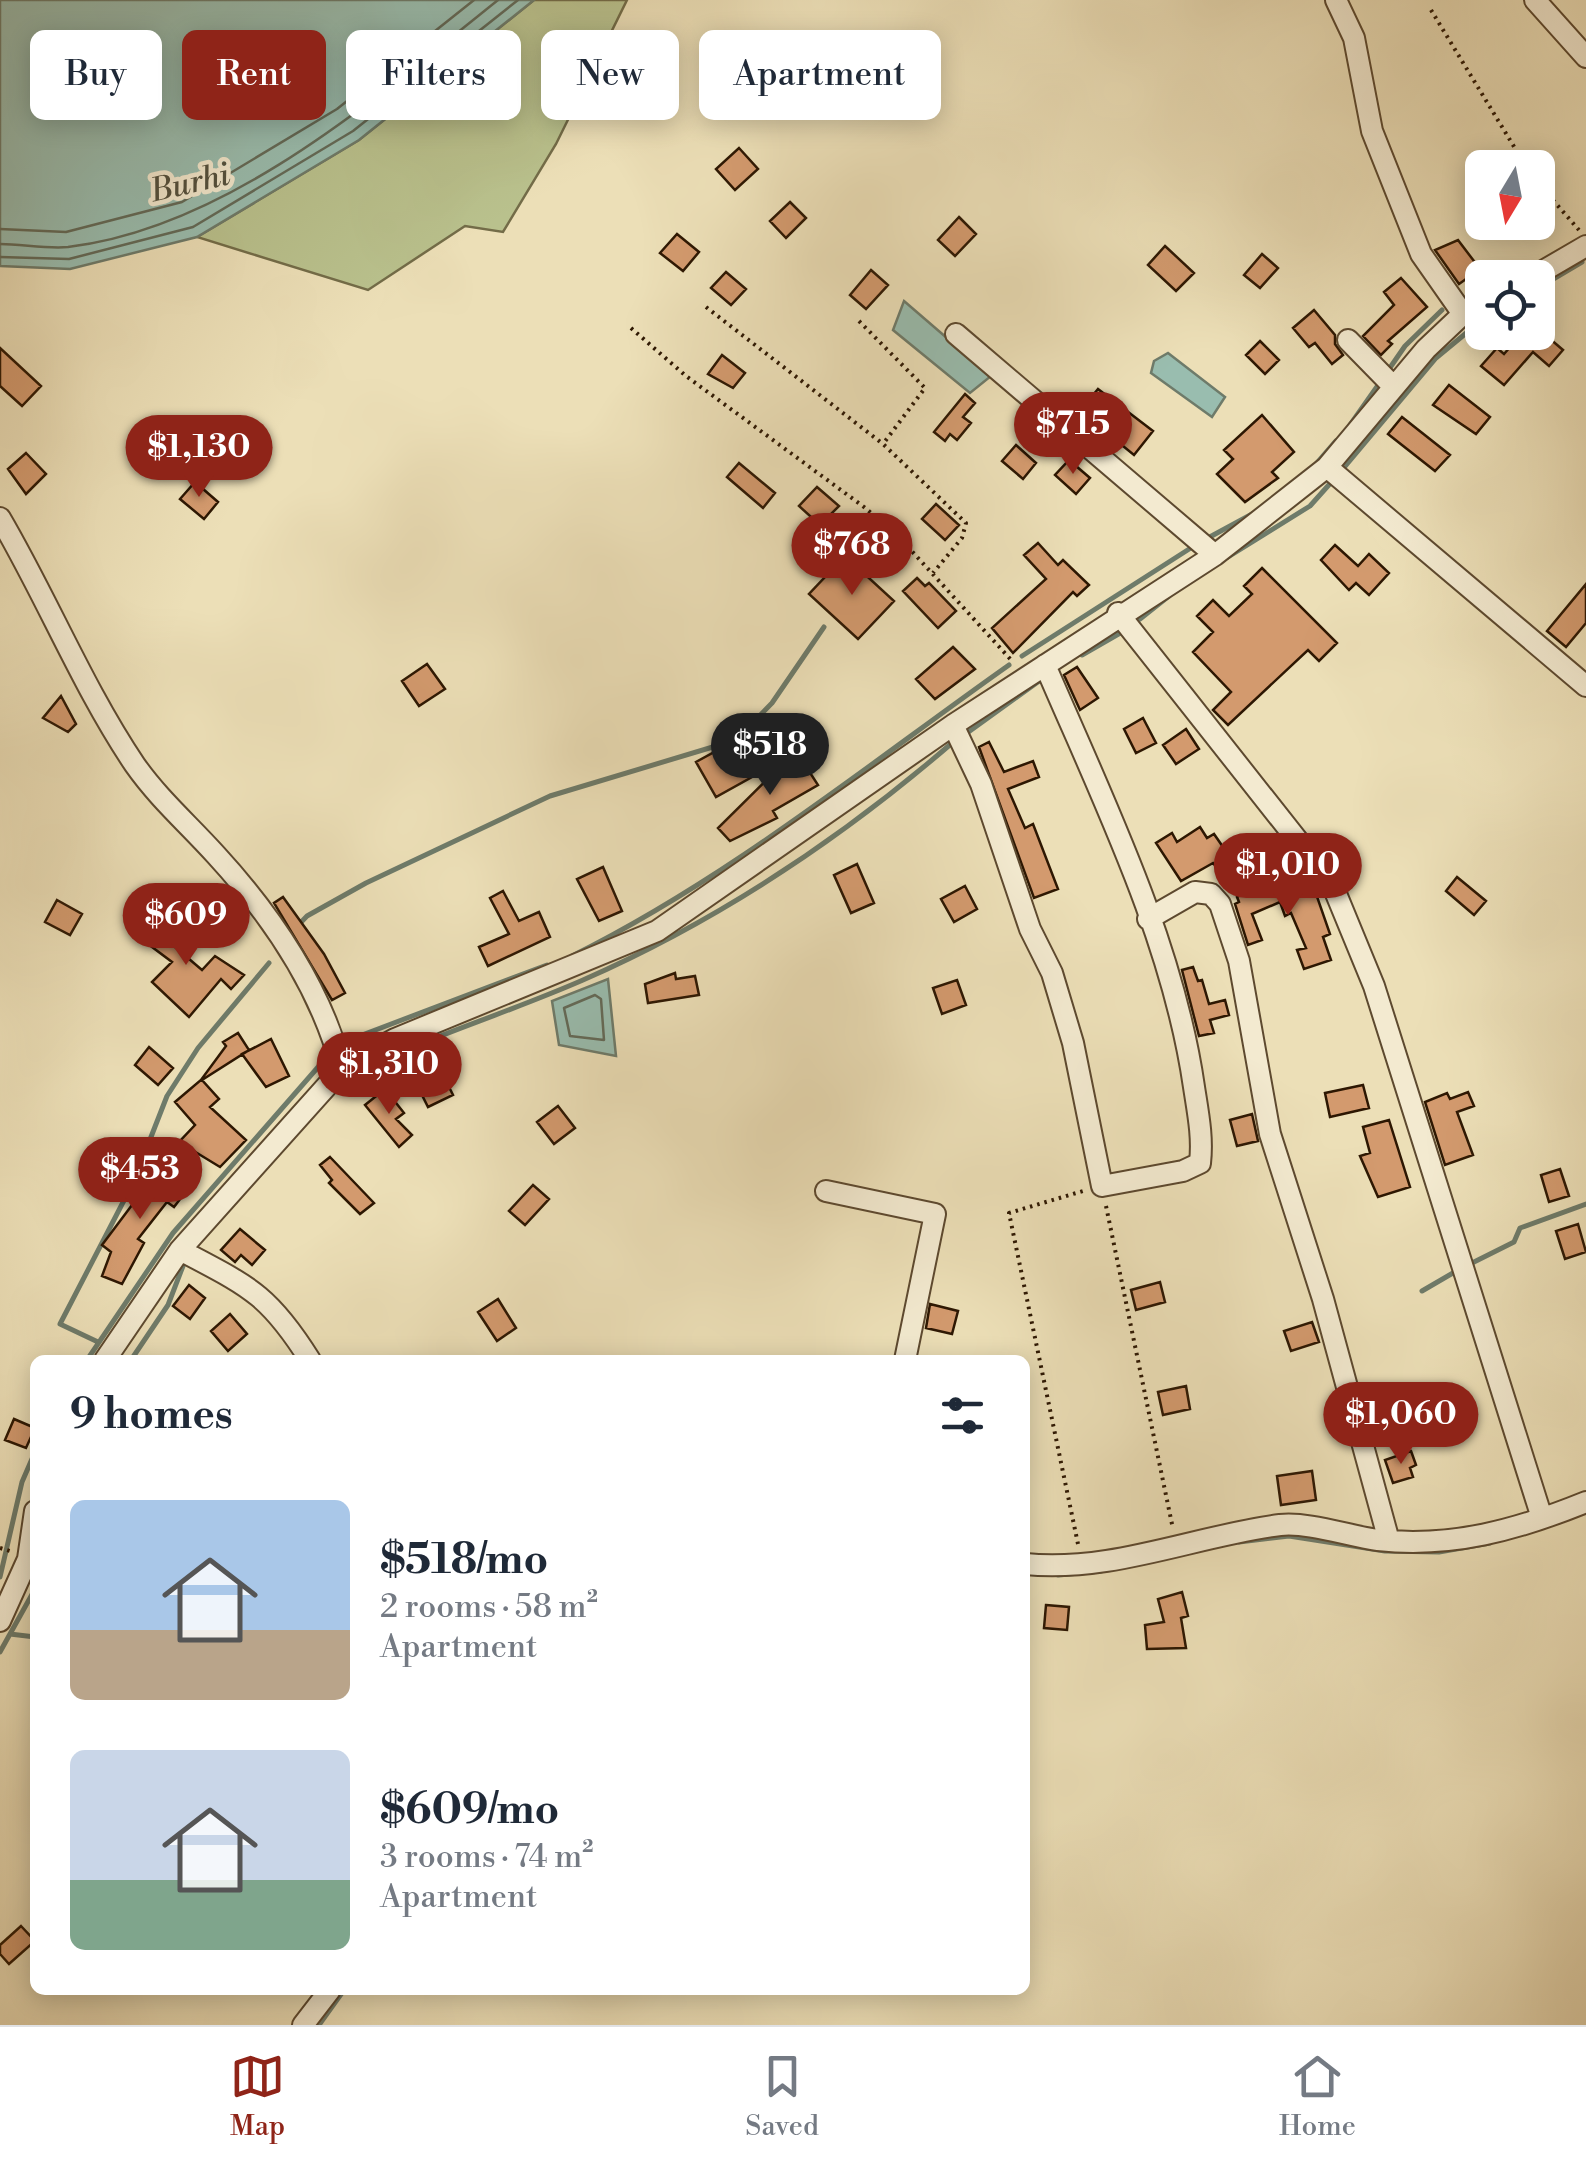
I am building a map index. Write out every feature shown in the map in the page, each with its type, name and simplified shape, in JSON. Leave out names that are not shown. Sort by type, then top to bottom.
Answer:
[{"type":"street","points":[[109,1355],[180,1250],[342,1069],[395,1038],[657,931],[1045,665],[1203,545],[1334,473],[1386,378],[1463,314],[1421,254],[1372,131],[1368,93],[1354,38],[1336,0]]},
{"type":"street","points":[[1535,0],[1550,9],[1586,57]]},
{"type":"street","points":[[1555,264],[1586,246]]},
{"type":"street","points":[[956,334],[1203,545]]},
{"type":"street","points":[[1348,340],[1386,378]]},
{"type":"street","points":[[1334,473],[1586,686]]},
{"type":"street","points":[[0,518],[118,740],[160,801],[217,856],[290,950],[329,1020],[342,1069]]},
{"type":"street","points":[[1118,613],[1240,772],[1294,831],[1347,913],[1374,986],[1542,1518]]},
{"type":"street","points":[[953,725],[981,784],[1030,929],[1052,973],[1073,1043],[1102,1186],[1182,1171],[1200,1163],[1202,1144],[1191,1066],[1171,978],[1045,665]]},
{"type":"street","points":[[1148,919],[1195,892],[1211,894],[1220,904],[1240,961],[1270,1134],[1322,1299],[1389,1541]]},
{"type":"street","points":[[826,1191],[936,1214],[905,1355]]},
{"type":"street","points":[[180,1250],[255,1289],[286,1322],[307,1355]]},
{"type":"street","points":[[1030,1564],[1085,1567],[1175,1544],[1287,1524],[1389,1541],[1468,1541],[1586,1502]]},
{"type":"street","points":[[0,1621],[30,1565]]},
{"type":"street","points":[[303,2025],[326,1995]]},
{"type":"path","points":[[1432,10],[1516,150]]},
{"type":"path","points":[[1555,202],[1586,237]]},
{"type":"path","points":[[706,307],[883,444],[966,523],[962,538],[932,573]]},
{"type":"path","points":[[859,321],[925,388],[883,444]]},
{"type":"path","points":[[630,328],[686,376],[864,506],[932,573],[1026,677]]},
{"type":"path","points":[[1085,1567],[1009,1213],[1102,1186],[1152,1414],[1175,1544]]},
{"type":"green space","points":[[534,0],[627,0],[612,30],[541,30],[541,120],[568,120],[503,232],[465,226],[368,290],[197,237],[359,140],[384,120],[521,120],[521,30],[496,30]]},
{"type":"water","name":"Burhi","points":[[0,0],[534,0],[496,30],[346,30],[346,120],[384,120],[359,140],[197,237],[70,269],[0,266]]},
{"type":"water","points":[[904,301],[991,376],[970,393],[893,330]]},
{"type":"water","points":[[1168,353],[1225,397],[1212,417],[1151,373],[1154,361]]},
{"type":"water","points":[[608,979],[616,1056],[559,1045],[552,1001]]},
{"type":"building","points":[[739,148],[758,169],[735,190],[716,169]]},
{"type":"building","points":[[790,202],[806,218],[786,238],[770,221]]},
{"type":"building","points":[[959,217],[976,234],[955,256],[938,240]]},
{"type":"building","points":[[677,234],[699,252],[683,271],[660,253]]},
{"type":"building","points":[[1458,240],[1473,260],[1465,260],[1465,280],[1459,284],[1435,250]]},
{"type":"building","points":[[1165,246],[1194,273],[1176,291],[1148,265]]},
{"type":"building","points":[[1262,254],[1278,268],[1260,288],[1244,275]]},
{"type":"building","points":[[871,270],[888,285],[866,309],[850,295]]},
{"type":"building","points":[[726,272],[746,289],[731,305],[711,288]]},
{"type":"building","points":[[1401,278],[1427,307],[1388,341],[1392,344],[1381,355],[1363,336],[1394,305],[1384,292]]},
{"type":"building","points":[[1314,310],[1335,335],[1335,344],[1343,355],[1332,364],[1315,343],[1309,347],[1293,328]]},
{"type":"building","points":[[1260,341],[1279,360],[1265,374],[1246,355]]},
{"type":"building","points":[[1555,343],[1563,350],[1549,366],[1533,352],[1504,385],[1481,366],[1495,350],[1504,354],[1507,350],[1555,350]]},
{"type":"building","points":[[0,348],[41,386],[22,406],[0,386]]},
{"type":"building","points":[[722,355],[745,373],[733,388],[708,374]]},
{"type":"building","points":[[1449,385],[1490,417],[1476,434],[1433,405]]},
{"type":"building","points":[[1098,389],[1153,431],[1134,455],[1080,411]]},
{"type":"building","points":[[965,394],[975,403],[963,417],[971,423],[957,440],[950,434],[945,441],[934,432]]},
{"type":"building","points":[[1262,415],[1294,452],[1272,472],[1278,478],[1245,502],[1217,474],[1233,459],[1224,450]]},
{"type":"building","points":[[1402,417],[1450,455],[1435,471],[1388,434]]},
{"type":"building","points":[[1016,445],[1036,463],[1023,479],[1002,461]]},
{"type":"building","points":[[26,453],[46,474],[26,494],[8,469]]},
{"type":"building","points":[[1069,460],[1090,478],[1076,494],[1055,475]]},
{"type":"building","points":[[739,463],[775,493],[763,508],[727,477]]},
{"type":"building","points":[[195,482],[218,502],[204,519],[180,499]]},
{"type":"building","points":[[817,487],[839,506],[820,525],[799,506]]},
{"type":"building","points":[[936,504],[959,525],[945,540],[922,519]]},
{"type":"building","points":[[1038,543],[1058,565],[1063,560],[1089,585],[1077,596],[1073,592],[1013,653],[992,628],[1046,579],[1024,555]]},
{"type":"building","points":[[1335,545],[1358,566],[1369,554],[1389,573],[1369,595],[1356,583],[1349,590],[1321,560]]},
{"type":"building","points":[[845,556],[894,601],[858,639],[809,594]]},
{"type":"building","points":[[1262,568],[1337,643],[1319,661],[1308,650],[1228,725],[1213,710],[1231,692],[1193,652],[1213,632],[1197,616],[1213,600],[1229,616],[1252,594],[1244,586]]},
{"type":"building","points":[[917,578],[925,586],[929,583],[956,611],[938,628],[903,591]]},
{"type":"building","points":[[1586,584],[1586,623],[1566,647],[1547,631]]},
{"type":"building","points":[[953,647],[975,669],[935,699],[916,679]]},
{"type":"building","points":[[427,664],[445,689],[419,706],[402,681]]},
{"type":"building","points":[[1077,667],[1098,698],[1080,710],[1064,675]]},
{"type":"building","points":[[61,696],[76,724],[68,732],[43,718]]},
{"type":"building","points":[[1143,718],[1156,743],[1136,753],[1124,729]]},
{"type":"building","points":[[1186,729],[1199,749],[1176,764],[1163,745]]},
{"type":"building","points":[[989,742],[1004,772],[1033,761],[1039,777],[1008,789],[1025,828],[1033,824],[1058,889],[1034,898],[979,747]]},
{"type":"building","points":[[766,744],[779,762],[716,797],[696,762],[718,750],[729,770]]},
{"type":"building","points":[[796,751],[818,785],[773,811],[777,818],[730,841],[718,828]]},
{"type":"building","points":[[1200,827],[1207,838],[1214,834],[1232,860],[1218,869],[1213,863],[1181,881],[1156,843],[1172,833],[1177,842]]},
{"type":"building","points":[[857,864],[874,903],[851,913],[834,875]]},
{"type":"building","points":[[603,867],[622,911],[599,921],[577,879]]},
{"type":"building","points":[[1266,873],[1279,897],[1313,885],[1330,934],[1323,937],[1331,960],[1304,969],[1297,950],[1306,948],[1291,913],[1285,916],[1280,902],[1252,914],[1262,940],[1248,945],[1235,904],[1239,902],[1237,897],[1257,887],[1253,879]]},
{"type":"building","points":[[1457,877],[1486,901],[1474,915],[1446,891]]},
{"type":"building","points":[[965,886],[977,909],[954,922],[941,899]]},
{"type":"building","points":[[503,891],[519,921],[539,912],[550,937],[488,966],[479,947],[509,934],[490,898]]},
{"type":"building","points":[[283,897],[324,954],[345,993],[332,1000],[274,903]]},
{"type":"building","points":[[57,900],[82,914],[70,935],[45,922]]},
{"type":"building","points":[[160,907],[182,923],[168,941],[202,970],[215,956],[244,975],[231,989],[221,979],[189,1017],[152,982],[172,962],[148,944],[156,934],[145,926]]},
{"type":"building","points":[[1193,967],[1198,981],[1202,980],[1209,1004],[1225,1000],[1229,1015],[1210,1020],[1214,1033],[1199,1036],[1182,970]]},
{"type":"building","points":[[675,973],[676,979],[695,976],[699,995],[648,1003],[645,984]]},
{"type":"building","points":[[957,980],[966,1005],[942,1014],[933,988]]},
{"type":"building","points":[[238,1033],[249,1050],[202,1080],[219,1099],[210,1107],[246,1140],[220,1167],[179,1142],[195,1125],[175,1102],[201,1080],[226,1046],[223,1042]]},
{"type":"building","points":[[271,1039],[289,1076],[266,1087],[242,1054]]},
{"type":"building","points":[[149,1047],[173,1068],[158,1085],[135,1065]]},
{"type":"building","points":[[439,1067],[453,1095],[428,1107],[414,1079]]},
{"type":"building","points":[[1363,1085],[1369,1108],[1330,1117],[1325,1093]]},
{"type":"building","points":[[385,1089],[404,1113],[396,1119],[412,1135],[399,1147],[365,1105]]},
{"type":"building","points":[[1468,1092],[1474,1106],[1457,1112],[1473,1155],[1445,1165],[1425,1102],[1447,1093],[1450,1099]]},
{"type":"building","points":[[558,1106],[575,1128],[554,1144],[537,1122]]},
{"type":"building","points":[[1252,1114],[1258,1141],[1237,1146],[1230,1120]]},
{"type":"building","points":[[1389,1120],[1410,1187],[1378,1197],[1360,1156],[1370,1153],[1363,1127]]},
{"type":"building","points":[[330,1157],[374,1203],[360,1214],[329,1183],[332,1180],[320,1165]]},
{"type":"building","points":[[162,1165],[190,1186],[174,1207],[167,1202],[138,1239],[144,1243],[122,1284],[102,1276],[111,1252],[102,1245]]},
{"type":"building","points":[[1560,1169],[1569,1196],[1549,1202],[1541,1175]]},
{"type":"building","points":[[533,1185],[549,1199],[525,1225],[509,1211]]},
{"type":"building","points":[[1578,1224],[1586,1252],[1565,1259],[1556,1231]]},
{"type":"building","points":[[240,1229],[265,1250],[252,1265],[241,1255],[235,1262],[221,1250]]},
{"type":"building","points":[[1160,1282],[1165,1302],[1136,1310],[1131,1290]]},
{"type":"building","points":[[189,1285],[205,1298],[190,1319],[173,1306]]},
{"type":"building","points":[[498,1299],[516,1328],[497,1341],[478,1312]]},
{"type":"building","points":[[930,1304],[958,1311],[952,1334],[926,1328]]},
{"type":"building","points":[[230,1314],[247,1334],[228,1351],[211,1331]]},
{"type":"building","points":[[1312,1322],[1319,1342],[1291,1351],[1284,1331]]},
{"type":"building","points":[[1186,1386],[1190,1409],[1163,1415],[1158,1392]]},
{"type":"building","points":[[1400,1396],[1405,1411],[1389,1416],[1393,1428],[1375,1434],[1367,1407]]},
{"type":"building","points":[[14,1419],[30,1426],[26,1448],[5,1440]]},
{"type":"building","points":[[1411,1451],[1416,1465],[1410,1468],[1413,1477],[1393,1483],[1385,1460]]},
{"type":"building","points":[[1312,1471],[1316,1500],[1281,1505],[1277,1476]]},
{"type":"building","points":[[1182,1592],[1188,1616],[1181,1618],[1186,1648],[1147,1649],[1145,1625],[1164,1622],[1158,1599]]},
{"type":"building","points":[[1046,1605],[1069,1607],[1067,1630],[1044,1628]]},
{"type":"building","points":[[21,1926],[30,1936],[30,1945],[9,1964],[0,1954],[0,1945]]},
{"type":"waterway","points":[[1555,278],[1582,262]]},
{"type":"waterway","points":[[1387,372],[1405,346],[1442,310]]},
{"type":"waterway","points":[[1342,470],[1436,358],[1465,334]]},
{"type":"waterway","points":[[1350,425],[1381,381]]},
{"type":"waterway","points":[[1317,463],[1336,441]]},
{"type":"waterway","points":[[1228,557],[1310,506],[1335,478]]},
{"type":"waterway","points":[[1206,539],[1254,513]]},
{"type":"waterway","points":[[1022,656],[1197,544]]},
{"type":"waterway","points":[[1140,619],[1169,596]]},
{"type":"waterway","points":[[286,938],[307,916],[366,883],[550,796],[736,740],[772,703],[824,627]]},
{"type":"waterway","points":[[1082,655],[1122,632]]},
{"type":"waterway","points":[[572,956],[742,856],[1009,665]]},
{"type":"waterway","points":[[967,733],[1042,679]]},
{"type":"waterway","points":[[365,1067],[583,980],[682,931],[822,844],[952,743]]},
{"type":"waterway","points":[[98,1342],[60,1324],[133,1183],[167,1096],[198,1048],[269,963]]},
{"type":"waterway","points":[[349,1040],[547,965]]},
{"type":"waterway","points":[[90,1355],[173,1233],[319,1066]]},
{"type":"waterway","points":[[337,1088],[355,1072]]},
{"type":"waterway","points":[[1468,1265],[1514,1242],[1520,1228],[1586,1204]]},
{"type":"waterway","points":[[134,1355],[168,1305],[183,1266]]},
{"type":"waterway","points":[[1422,1291],[1458,1270]]},
{"type":"waterway","points":[[0,1577],[22,1482],[30,1464]]},
{"type":"waterway","points":[[1239,1542],[1289,1536],[1385,1551],[1439,1552],[1490,1543]]},
{"type":"waterway","points":[[1058,1575],[1101,1571]]},
{"type":"waterway","points":[[0,1652],[30,1598]]},
{"type":"waterway","points":[[10,1634],[30,1636]]},
{"type":"waterway","points":[[319,2025],[340,1995]]}]
